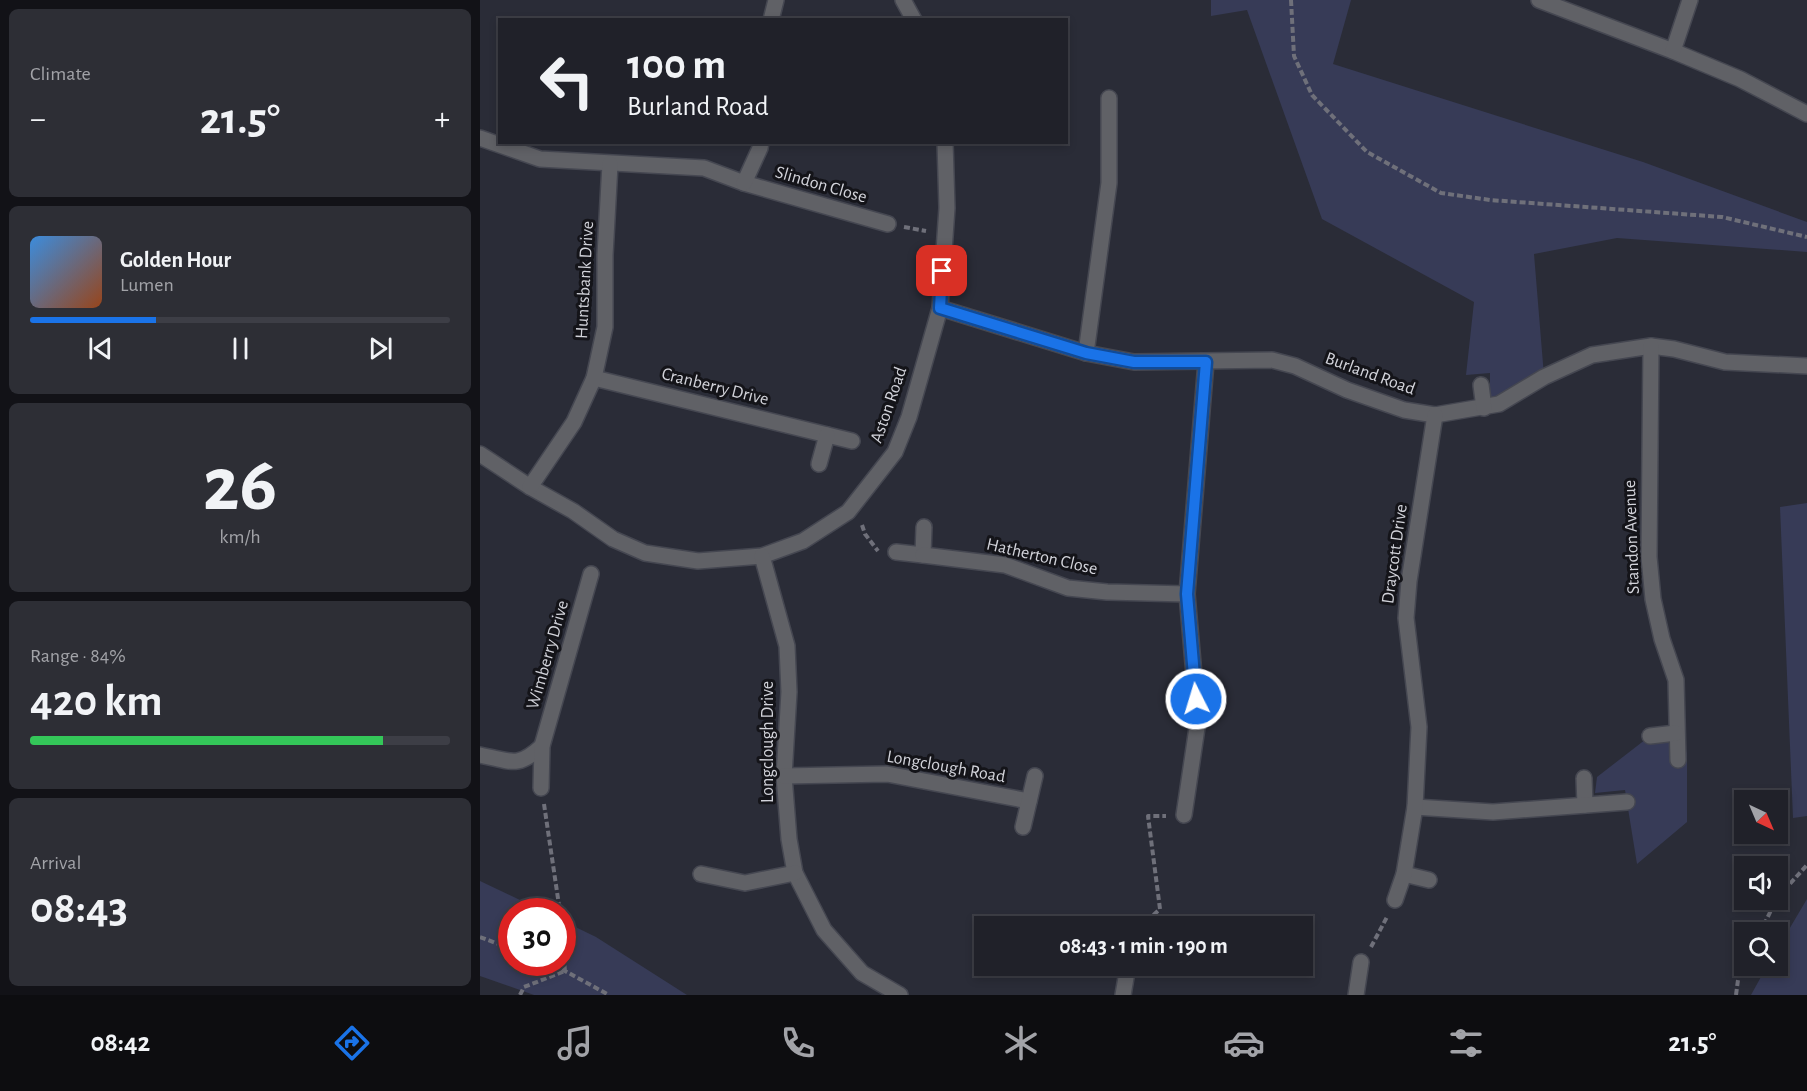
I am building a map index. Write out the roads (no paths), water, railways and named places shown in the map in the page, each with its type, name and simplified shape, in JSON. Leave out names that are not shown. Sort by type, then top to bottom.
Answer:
[{"type":"street","points":[[772,18],[776,0]]},
{"type":"street","points":[[903,0],[913,18]]},
{"type":"street","points":[[1539,0],[1740,79],[1807,114]]},
{"type":"street","points":[[1673,51],[1690,0]]},
{"type":"street","points":[[1086,353],[1109,183],[1109,98]]},
{"type":"street","name":"Slindon Close","points":[[480,138],[540,159],[704,168],[744,183],[888,224]]},
{"type":"street","name":"Slindon Close","points":[[744,183],[760,144]]},
{"type":"street","name":"Aston Road","points":[[480,454],[530,487],[573,511],[613,539],[645,553],[698,561],[762,555],[803,541],[848,512],[895,452],[909,417],[940,308],[947,208],[945,144]]},
{"type":"street","name":"Huntsbank Drive","points":[[530,487],[574,422],[594,378],[605,327],[605,255],[610,164]]},
{"type":"street","name":"Burland Road","points":[[940,308],[1086,353],[1134,362],[1272,360],[1295,366],[1347,390],[1404,410],[1435,415],[1499,404],[1544,376],[1593,355],[1651,346],[1674,349],[1725,362],[1807,366]]},
{"type":"street","name":"Standon Avenue","points":[[1651,346],[1649,557],[1653,599],[1662,639],[1676,680],[1678,760]]},
{"type":"street","points":[[1185,815],[1198,721],[1187,594],[1206,362]]},
{"type":"street","name":"Cranberry Drive","points":[[594,378],[852,441]]},
{"type":"street","points":[[1481,385],[1484,408]]},
{"type":"street","name":"Draycott Drive","points":[[1395,900],[1404,874],[1415,807],[1419,727],[1406,618],[1409,581],[1435,415]]},
{"type":"street","points":[[819,464],[827,435]]},
{"type":"street","points":[[923,555],[924,526]]},
{"type":"street","name":"Hatherton Close","points":[[896,552],[1005,565],[1068,588],[1107,592],[1187,594]]},
{"type":"street","name":"Longclough Drive","points":[[762,555],[787,646],[789,692],[784,776],[789,839],[795,873],[824,930],[862,973],[900,995]]},
{"type":"street","name":"Wimberry Drive","points":[[541,788],[542,746],[591,574]]},
{"type":"street","points":[[1650,736],[1676,733]]},
{"type":"street","points":[[480,755],[518,762],[530,757],[542,746]]},
{"type":"street","name":"Longclough Road","points":[[784,776],[887,774],[1029,801]]},
{"type":"street","points":[[1023,827],[1035,776]]},
{"type":"street","points":[[1584,778],[1585,805]]},
{"type":"street","points":[[1415,807],[1493,812],[1627,802]]},
{"type":"street","points":[[701,874],[745,883],[795,873]]},
{"type":"street","points":[[1404,874],[1429,880]]},
{"type":"street","points":[[1356,995],[1361,962]]},
{"type":"street","points":[[1123,995],[1126,976]]}]
